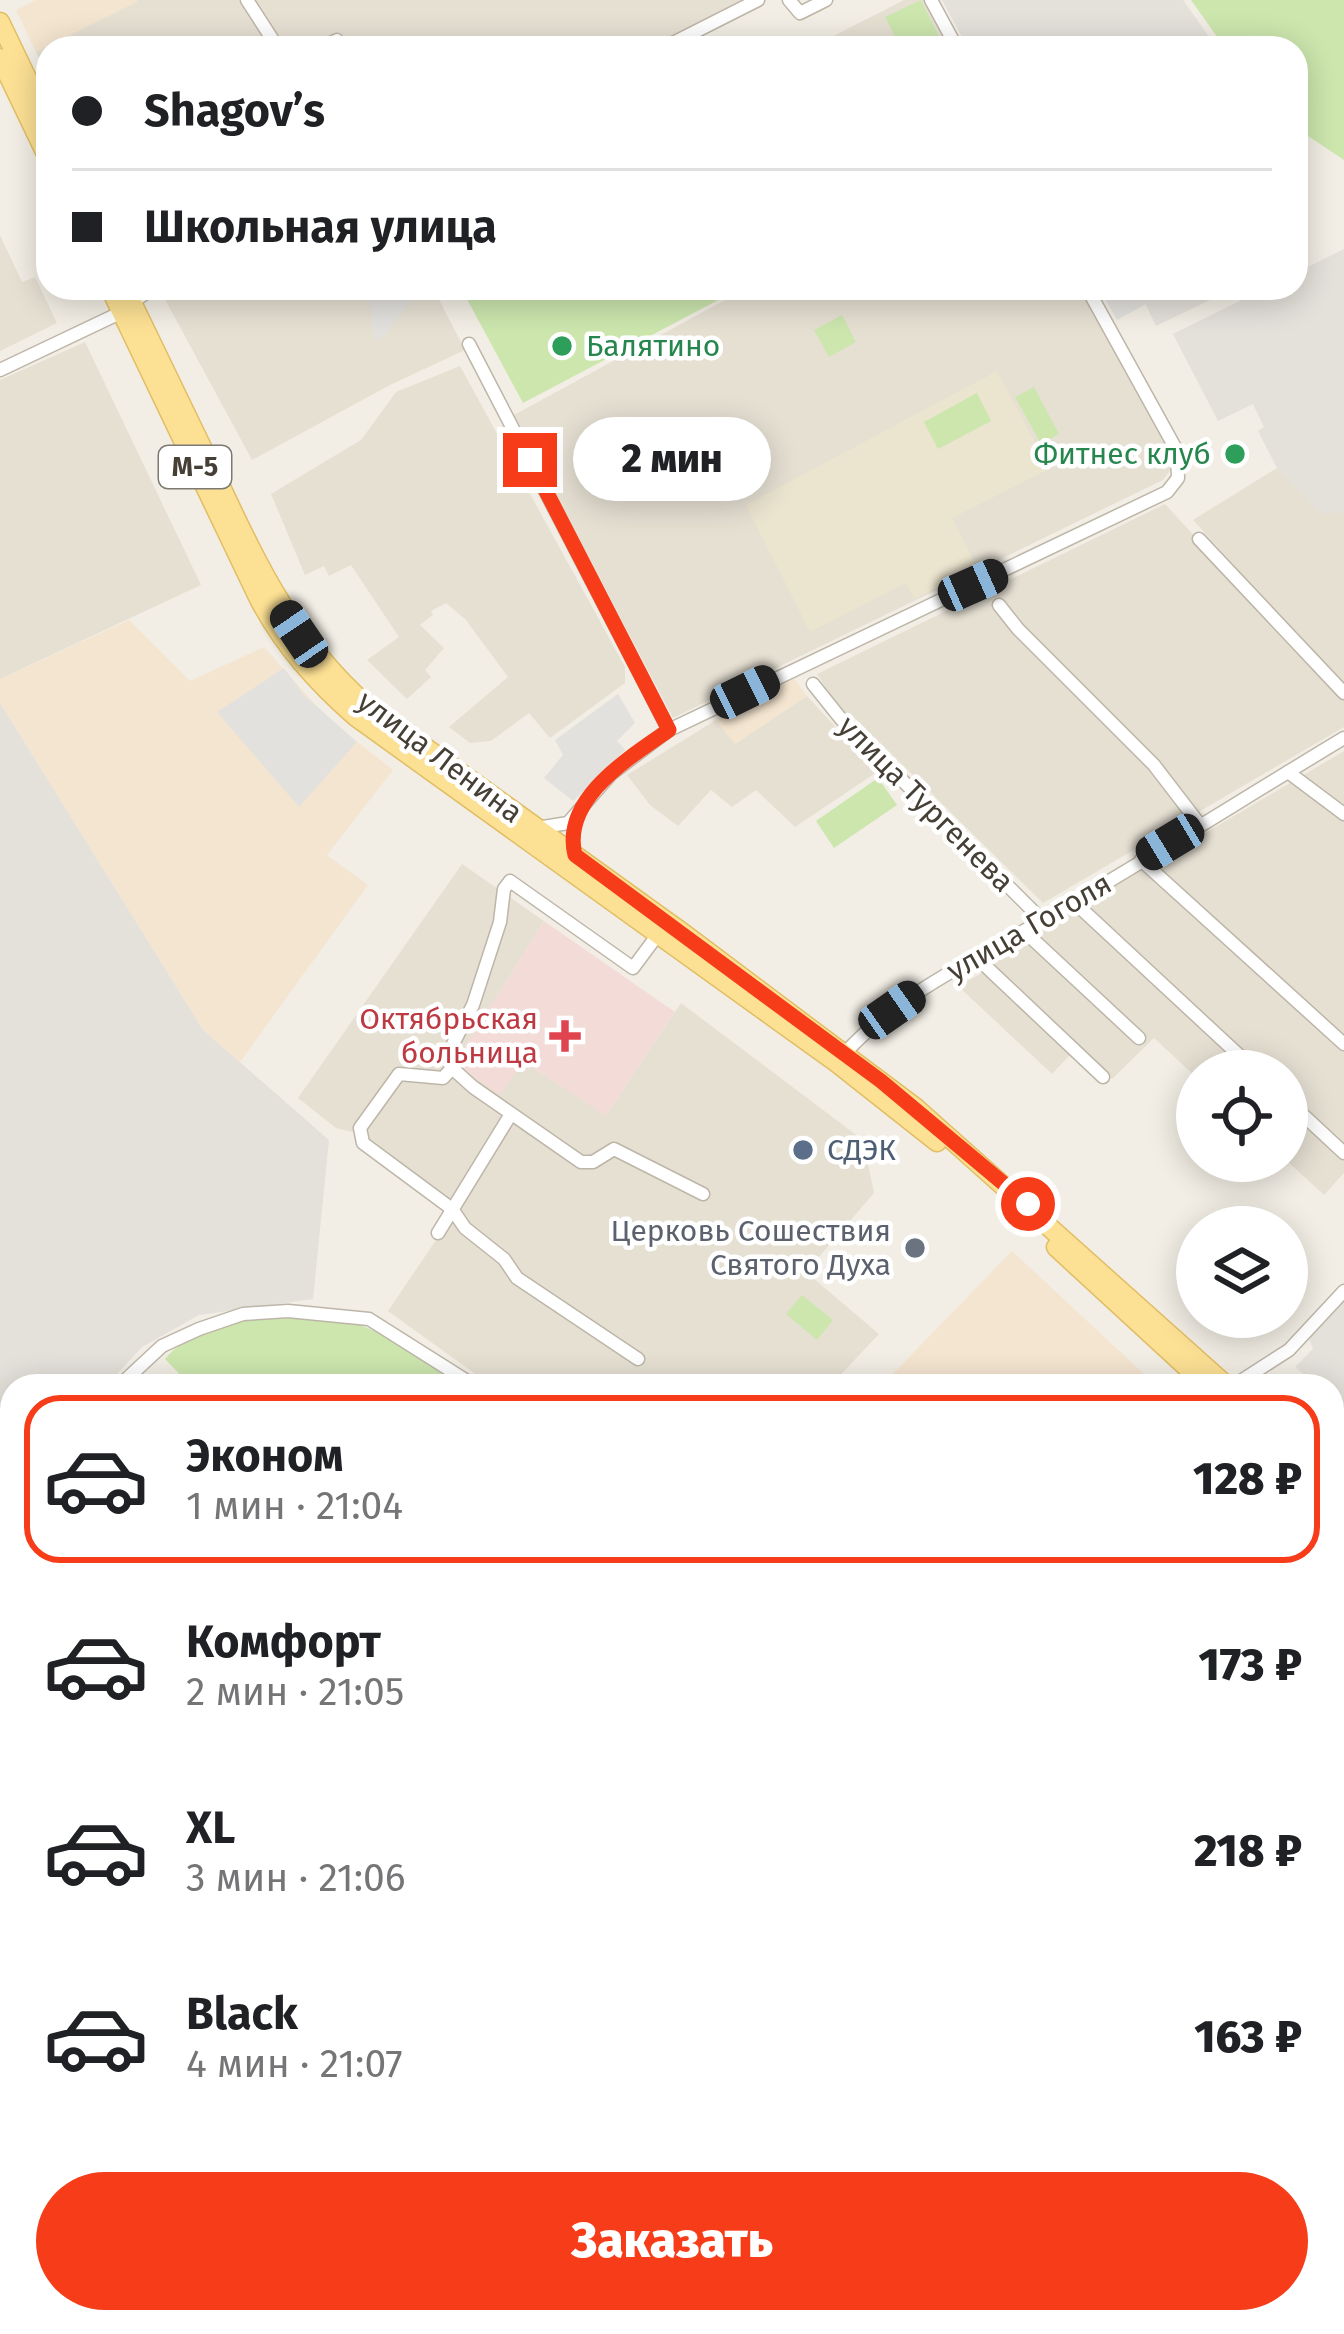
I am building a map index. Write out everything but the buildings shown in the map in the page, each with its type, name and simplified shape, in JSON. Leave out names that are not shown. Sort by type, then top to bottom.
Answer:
[{"type":"main road","points":[[0,22],[36,97]]},
{"type":"main road","points":[[0,58],[36,133]]},
{"type":"main road","name":"улица Ленина","points":[[126,301],[266,580],[307,644],[365,704],[845,1053],[999,1178],[1217,1374]]},
{"type":"main road","name":"улица Ленина","points":[[126,301],[259,599],[300,663],[356,717],[659,933],[922,1130],[1194,1374]]},
{"type":"street","points":[[247,0],[270,36]]},
{"type":"street","points":[[687,36],[758,0]]},
{"type":"street","points":[[789,0],[800,13],[826,0]]},
{"type":"street","points":[[931,0],[950,36]]},
{"type":"street","points":[[536,828],[559,827],[574,818],[611,774],[669,730],[1167,492],[1178,478],[1179,463],[1168,431],[1095,300]]},
{"type":"street","points":[[0,370],[126,301]]},
{"type":"street","points":[[469,344],[669,730]]},
{"type":"street","points":[[1199,539],[1344,693]]},
{"type":"street","points":[[999,605],[1154,765],[1200,825]]},
{"type":"street","name":"улица Тургенева","points":[[813,684],[841,719],[1043,920]]},
{"type":"street","name":"улица Гоголя","points":[[845,1053],[892,1010],[1344,738]]},
{"type":"street","points":[[1288,772],[1344,814]]},
{"type":"street","points":[[574,818],[575,855]]},
{"type":"street","points":[[1141,860],[1344,1043]]},
{"type":"street","points":[[638,1359],[517,1278],[504,1258],[465,1228],[452,1209],[359,1136],[398,1074],[443,1078],[452,1067],[453,1044],[473,1005],[509,880],[633,968],[659,933]]},
{"type":"street","points":[[1074,902],[1233,1050]]},
{"type":"street","points":[[1024,931],[1139,1038]]},
{"type":"street","points":[[977,958],[1103,1077]]},
{"type":"street","points":[[452,1067],[581,1162],[593,1162],[614,1150],[703,1194]]},
{"type":"street","points":[[438,1233],[511,1114]]},
{"type":"street","points":[[1308,1120],[1344,1153]]},
{"type":"street","points":[[1250,1374],[1289,1350],[1344,1291]]},
{"type":"street","points":[[132,1374],[162,1346],[199,1329],[243,1314],[288,1311],[369,1319],[456,1374]]},
{"type":"shaded area","points":[[36,0],[137,0],[68,36],[36,36],[36,52],[16,10]]},
{"type":"shaded area","points":[[137,0],[766,0],[690,36],[67,36]]},
{"type":"shaded area","points":[[904,0],[927,0],[946,36],[834,36]]},
{"type":"shaded area","points":[[942,0],[1183,0],[1208,36],[962,36]]},
{"type":"shaded area","points":[[0,235],[22,282],[35,277],[36,300],[46,300],[57,323],[0,351]]},
{"type":"shaded area","points":[[1344,249],[1344,512],[1321,514],[1277,468],[1258,431],[1264,427],[1253,404],[1218,421],[1173,334],[1242,300],[1308,300],[1308,267]]},
{"type":"shaded area","points":[[165,300],[439,300],[465,350],[252,460]]},
{"type":"shaded area","points":[[370,300],[412,300],[384,336],[375,341]]},
{"type":"shaded area","points":[[725,300],[1088,300],[1169,449],[1172,468],[1163,480],[673,718],[514,415]]},
{"type":"shaded area","points":[[1106,300],[1144,300],[1146,304],[1117,320]]},
{"type":"shaded area","points":[[1144,300],[1210,300],[1156,326]]},
{"type":"shaded area","points":[[85,342],[201,585],[0,679],[0,380]]},
{"type":"shaded area","points":[[460,366],[625,667],[625,683],[550,738],[529,713],[491,741],[470,743],[449,727],[508,677],[466,620],[446,603],[420,625],[444,648],[425,670],[431,677],[407,699],[367,660],[399,637],[351,565],[329,576],[324,566],[305,575],[271,494],[361,440],[396,392]]},
{"type":"shaded area","points":[[997,371],[1049,469],[952,518],[977,568],[915,599],[906,583],[810,632],[746,505]]},
{"type":"shaded area","points":[[1277,468],[1321,513],[1344,512],[1344,686],[1193,520]]},
{"type":"shaded area","points":[[1165,504],[1344,699],[1344,727],[1043,903],[856,719],[842,713],[817,674]]},
{"type":"shaded area","points":[[129,620],[190,681],[264,647],[327,718],[393,770],[327,855],[368,885],[240,1062],[203,1030],[0,703],[0,679]]},
{"type":"shaded area","points":[[284,668],[304,695],[357,742],[299,807],[217,712]]},
{"type":"shaded area","points":[[793,677],[807,696],[735,744],[716,720]]},
{"type":"shaded area","points":[[618,694],[635,723],[617,741],[625,750],[573,801],[544,778],[563,755],[555,740]]},
{"type":"shaded area","points":[[807,696],[877,772],[795,827],[756,790],[732,807],[711,790],[678,826],[650,805],[627,775],[716,720],[736,743]]},
{"type":"shaded area","points":[[0,703],[203,1030],[329,1140],[313,1299],[199,1315],[142,1347],[117,1374],[0,1374]]},
{"type":"shaded area","points":[[1344,751],[1344,1173],[1324,1195],[1308,1180],[1308,1050],[1176,1050],[1176,1058],[1154,1038],[1112,1079],[990,960]]},
{"type":"shaded area","points":[[462,864],[544,921],[455,1063],[523,1061],[606,1115],[681,1003],[863,1140],[874,1193],[806,1272],[879,1334],[841,1374],[475,1374],[388,1311],[459,1206],[365,1135],[336,1128],[298,1098]]},
{"type":"shaded area","name":"Октябрьская больница","points":[[544,921],[675,1012],[606,1116],[523,1061],[500,1095],[454,1064]]},
{"type":"shaded area","points":[[984,972],[1070,1055],[1052,1074],[958,986]]},
{"type":"shaded area","points":[[1012,1251],[1144,1374],[893,1374]]},
{"type":"shaded area","points":[[1344,1301],[1344,1374],[1303,1374],[1295,1367],[1313,1349],[1309,1339]]},
{"type":"green space","points":[[921,0],[939,36],[895,36],[885,17]]},
{"type":"green space","points":[[1191,0],[1344,0],[1344,160],[1308,136],[1308,36],[1216,36]]},
{"type":"green space","name":"Балятино","points":[[467,300],[718,300],[523,403]]},
{"type":"green space","points":[[842,315],[856,342],[829,357],[814,330]]},
{"type":"green space","points":[[1034,387],[1059,434],[1041,444],[1015,397]]},
{"type":"green space","points":[[977,393],[991,421],[938,449],[924,422]]},
{"type":"green space","points":[[878,778],[897,805],[834,848],[816,821]]},
{"type":"green space","points":[[802,1295],[833,1320],[817,1340],[786,1314]]},
{"type":"green space","points":[[289,1315],[356,1323],[443,1374],[179,1374],[165,1359],[205,1331]]},
{"type":"place","name":"Балятино","points":[[562,346]]},
{"type":"place","name":"Фитнес клуб","points":[[1235,454]]},
{"type":"place","name":"Октябрьская больница","points":[[565,1036]]},
{"type":"place","name":"СДЭК","points":[[803,1150]]},
{"type":"place","name":"Церковь Сошествия Святого Духа","points":[[915,1248]]},
{"type":"route","points":[[530,460],[669,730],[611,774],[574,818],[575,855],[881,1081],[1028,1204]]}]
